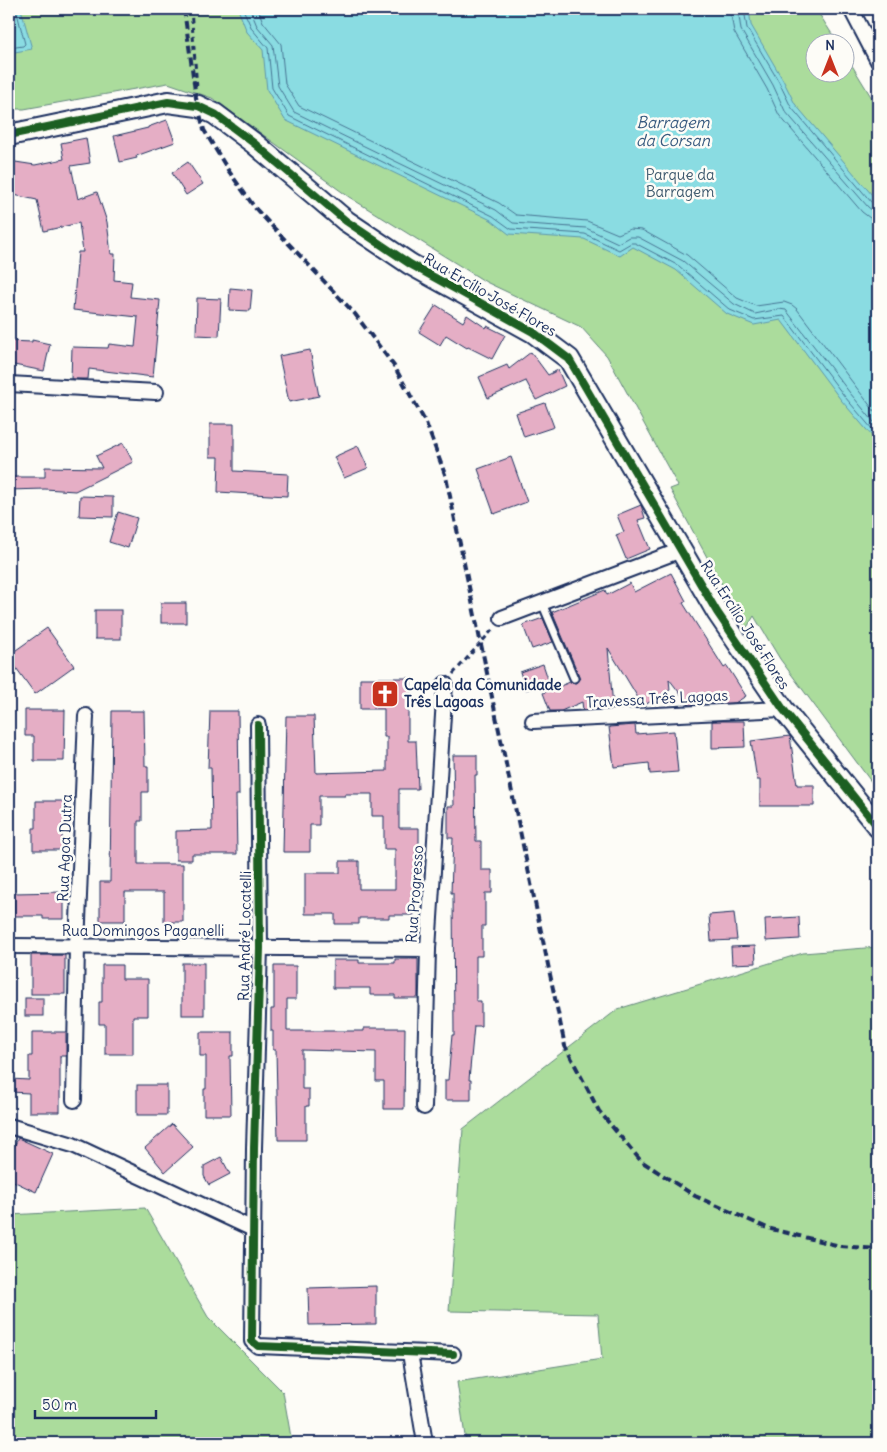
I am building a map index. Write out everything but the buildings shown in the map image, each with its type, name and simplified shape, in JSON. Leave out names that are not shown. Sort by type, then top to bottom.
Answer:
[{"type":"street","points":[[851,9],[878,61]]},
{"type":"street","name":"Rua Ercílio José Flores","points":[[9,135],[168,102],[198,106],[215,114],[255,144],[354,226],[410,264],[533,332],[569,359],[717,612],[783,709],[878,827]]},
{"type":"street","points":[[9,384],[156,392]]},
{"type":"street","points":[[498,623],[542,603],[681,550]]},
{"type":"street","name":"Rua Progresso","points":[[424,1107],[428,949],[445,684]]},
{"type":"street","name":"Travessa Três Lagoas","points":[[533,721],[783,709]]},
{"type":"street","name":"Rua Agoa Dutra","points":[[74,1100],[77,947],[86,716]]},
{"type":"street","name":"Rua André Locatelli","points":[[258,725],[260,948],[254,1148],[252,1341],[258,1346],[410,1353]]},
{"type":"street","name":"Rua Domingos Paganelli","points":[[9,946],[428,949]]},
{"type":"street","points":[[9,1126],[73,1145],[253,1229]]},
{"type":"street","points":[[424,1443],[410,1353],[453,1354]]},
{"type":"lane","points":[[542,603],[574,678]]},
{"type":"path","points":[[191,9],[198,106]]},
{"type":"path","points":[[445,684],[498,623]]},
{"type":"green space","name":"Parque da Barragem","points":[[9,9],[816,9],[831,32],[804,32],[804,82],[854,82],[854,69],[878,108],[878,791],[780,659],[754,616],[746,629],[670,489],[678,486],[607,356],[581,327],[486,282],[349,197],[212,98],[168,83],[24,109],[9,109]]},
{"type":"green space","points":[[878,947],[878,1443],[466,1443],[457,1382],[602,1359],[598,1314],[449,1311],[463,1129],[618,1009],[803,953]]},
{"type":"green space","points":[[145,1208],[208,1317],[283,1392],[292,1443],[9,1443],[9,1215]]},
{"type":"water","points":[[9,9],[21,9],[32,49],[9,53]]},
{"type":"water","name":"Barragem da Corsan","points":[[238,9],[749,9],[751,25],[795,104],[878,202],[878,443],[841,400],[781,320],[754,325],[727,314],[676,270],[633,247],[620,256],[584,239],[509,234],[491,220],[285,120],[267,90],[263,50],[247,32]]},
{"type":"railway","points":[[184,9],[196,98],[204,130],[228,170],[255,208],[355,314],[394,366],[426,423],[446,477],[565,1046],[599,1111],[641,1161],[695,1196],[767,1228],[840,1246],[878,1249]]},
{"type":"cycle path","points":[[9,135],[168,102],[198,106],[215,114],[255,144],[346,221],[410,264],[533,332],[569,359],[717,612],[783,709],[878,827]]},
{"type":"cycle path","points":[[258,725],[260,948],[254,1148],[252,1341],[258,1346],[453,1354]]},
{"type":"place","name":"Capela da Comunidade Três Lagoas","points":[[385,694]]}]
